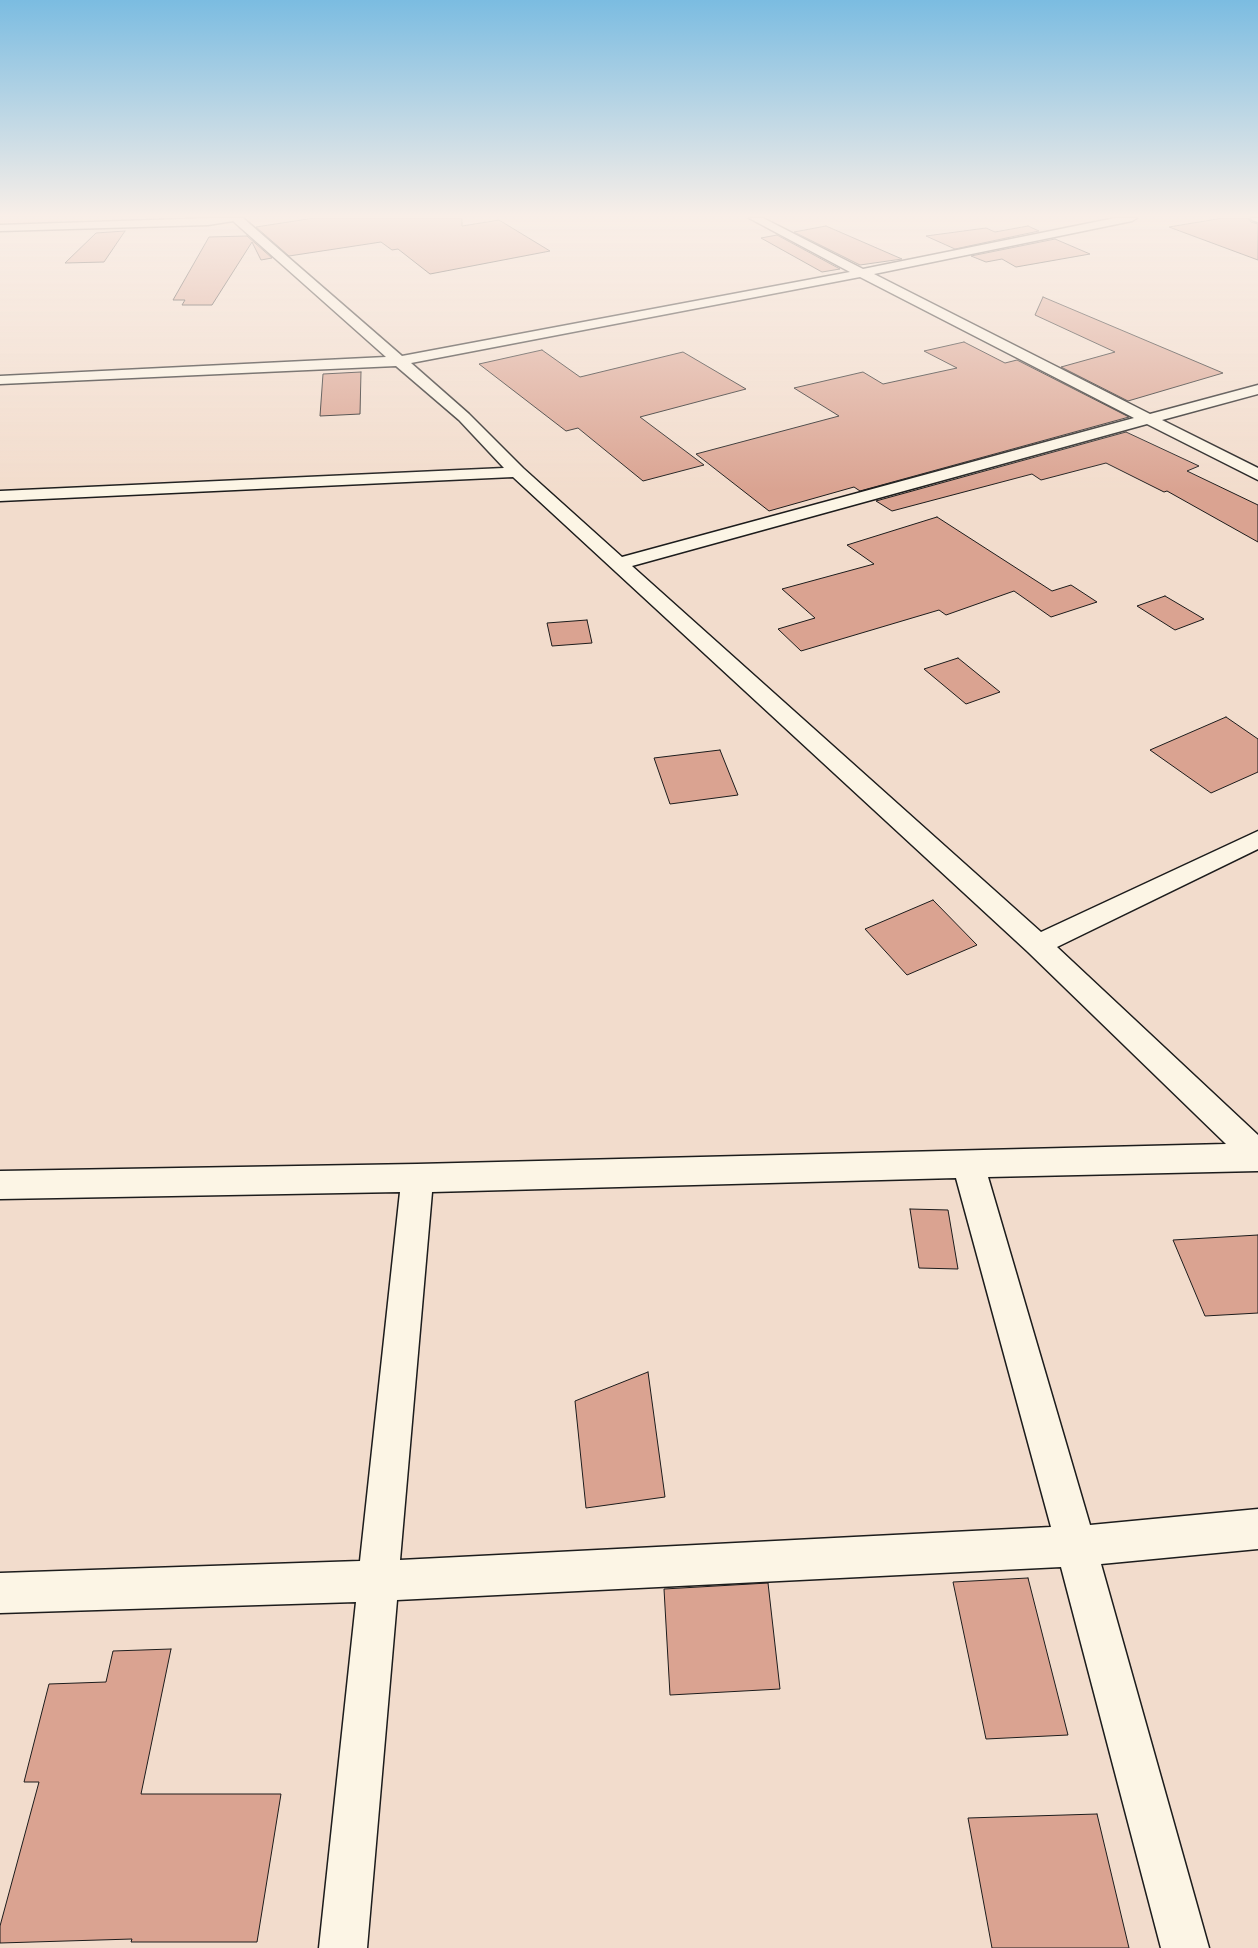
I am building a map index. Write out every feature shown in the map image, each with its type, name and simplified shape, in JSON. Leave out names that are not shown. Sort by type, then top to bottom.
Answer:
[{"type":"street","points":[[340,309],[464,418],[517,472],[1038,945],[1258,1156]]},
{"type":"street","points":[[0,380],[401,361],[674,309]]},
{"type":"street","points":[[933,309],[1258,475]]},
{"type":"street","points":[[619,564],[1258,389]]},
{"type":"street","points":[[0,496],[517,472]]},
{"type":"street","points":[[1038,945],[1258,839]]},
{"type":"street","points":[[0,1185],[417,1178],[1258,1156]]},
{"type":"street","points":[[968,1163],[1076,1546],[1185,1948]]},
{"type":"street","points":[[343,1948],[417,1178]]},
{"type":"street","points":[[0,1593],[378,1581],[1076,1546],[1258,1529]]},
{"type":"building","points":[[1038,309],[1071,309],[1223,373],[1128,401],[1061,367],[1115,352],[1035,315]]},
{"type":"building","points":[[964,342],[1005,363],[1017,360],[1129,417],[860,491],[854,487],[769,511],[696,454],[839,416],[794,388],[863,372],[883,384],[957,368],[924,351]]},
{"type":"building","points":[[542,350],[580,377],[683,352],[746,389],[640,417],[704,465],[643,481],[578,428],[566,431],[479,364]]},
{"type":"building","points":[[361,372],[360,414],[320,416],[323,374]]},
{"type":"building","points":[[1126,432],[1199,466],[1187,471],[1258,505],[1258,542],[1167,491],[1164,492],[1106,463],[1041,480],[1032,474],[892,511],[876,501]]},
{"type":"building","points":[[937,517],[1052,591],[1071,585],[1097,602],[1051,617],[1014,591],[946,615],[939,610],[801,651],[778,629],[815,618],[782,589],[874,564],[847,545]]},
{"type":"building","points":[[1165,596],[1204,619],[1175,630],[1137,606]]},
{"type":"building","points":[[587,620],[592,643],[552,646],[547,623]]},
{"type":"building","points":[[958,658],[1000,692],[966,704],[924,669]]},
{"type":"building","points":[[1226,717],[1258,739],[1258,772],[1211,793],[1150,750]]},
{"type":"building","points":[[720,750],[738,795],[670,804],[654,758]]},
{"type":"building","points":[[933,900],[977,945],[907,975],[865,929]]},
{"type":"building","points":[[910,1209],[948,1210],[958,1269],[919,1268]]},
{"type":"building","points":[[1258,1235],[1258,1313],[1205,1316],[1173,1240]]},
{"type":"building","points":[[648,1372],[665,1497],[586,1508],[575,1401]]},
{"type":"building","points":[[1028,1578],[1068,1735],[986,1739],[953,1582]]},
{"type":"building","points":[[768,1583],[780,1689],[670,1695],[664,1589]]},
{"type":"building","points":[[171,1649],[141,1794],[281,1794],[257,1942],[131,1942],[132,1939],[0,1943],[0,1926],[39,1782],[24,1782],[49,1684],[106,1682],[113,1651]]},
{"type":"building","points":[[1097,1814],[1129,1948],[992,1948],[968,1818]]}]
